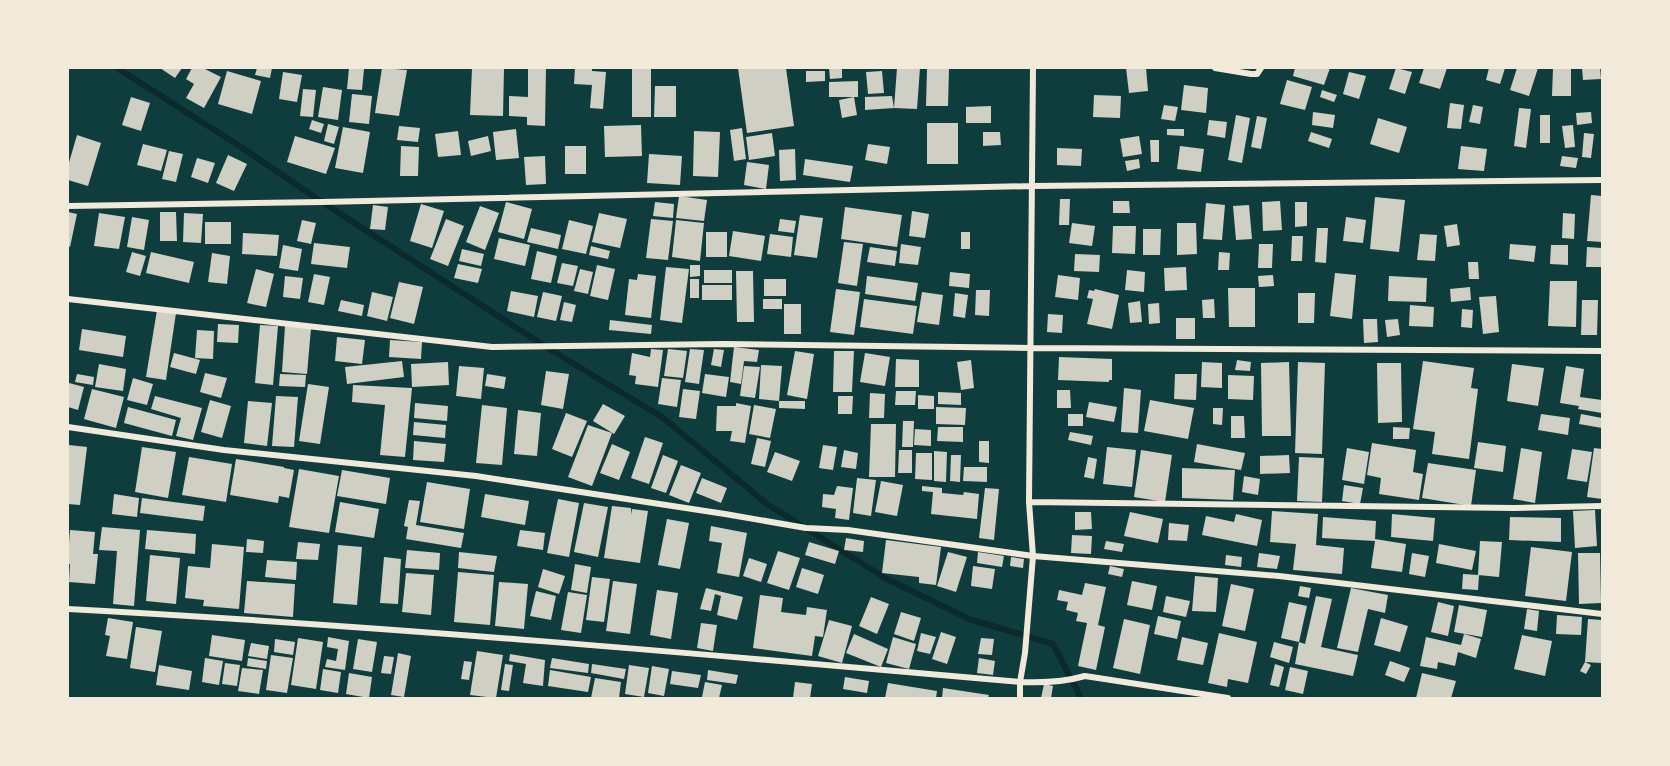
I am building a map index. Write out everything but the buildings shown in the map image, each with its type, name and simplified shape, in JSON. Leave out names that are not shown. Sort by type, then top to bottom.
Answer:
[{"type":"street","points":[[1020,699],[1033,556],[1029,502],[1033,68]]},
{"type":"street","points":[[1215,68],[1257,74],[1261,68]]},
{"type":"street","points":[[68,206],[1033,186],[1602,180]]},
{"type":"street","points":[[68,298],[492,347],[724,345],[1602,351]]},
{"type":"street","points":[[68,427],[224,450],[476,476],[806,528],[848,530],[1033,556],[1279,576],[1602,614]]},
{"type":"street","points":[[1029,502],[1602,506]]},
{"type":"street","points":[[68,609],[222,617],[585,644],[1020,682],[1040,683],[1072,680],[1085,676],[1228,699]]},
{"type":"waterway","points":[[117,68],[546,347],[662,417],[767,504],[887,579],[969,619],[1053,644],[1081,698]]}]
